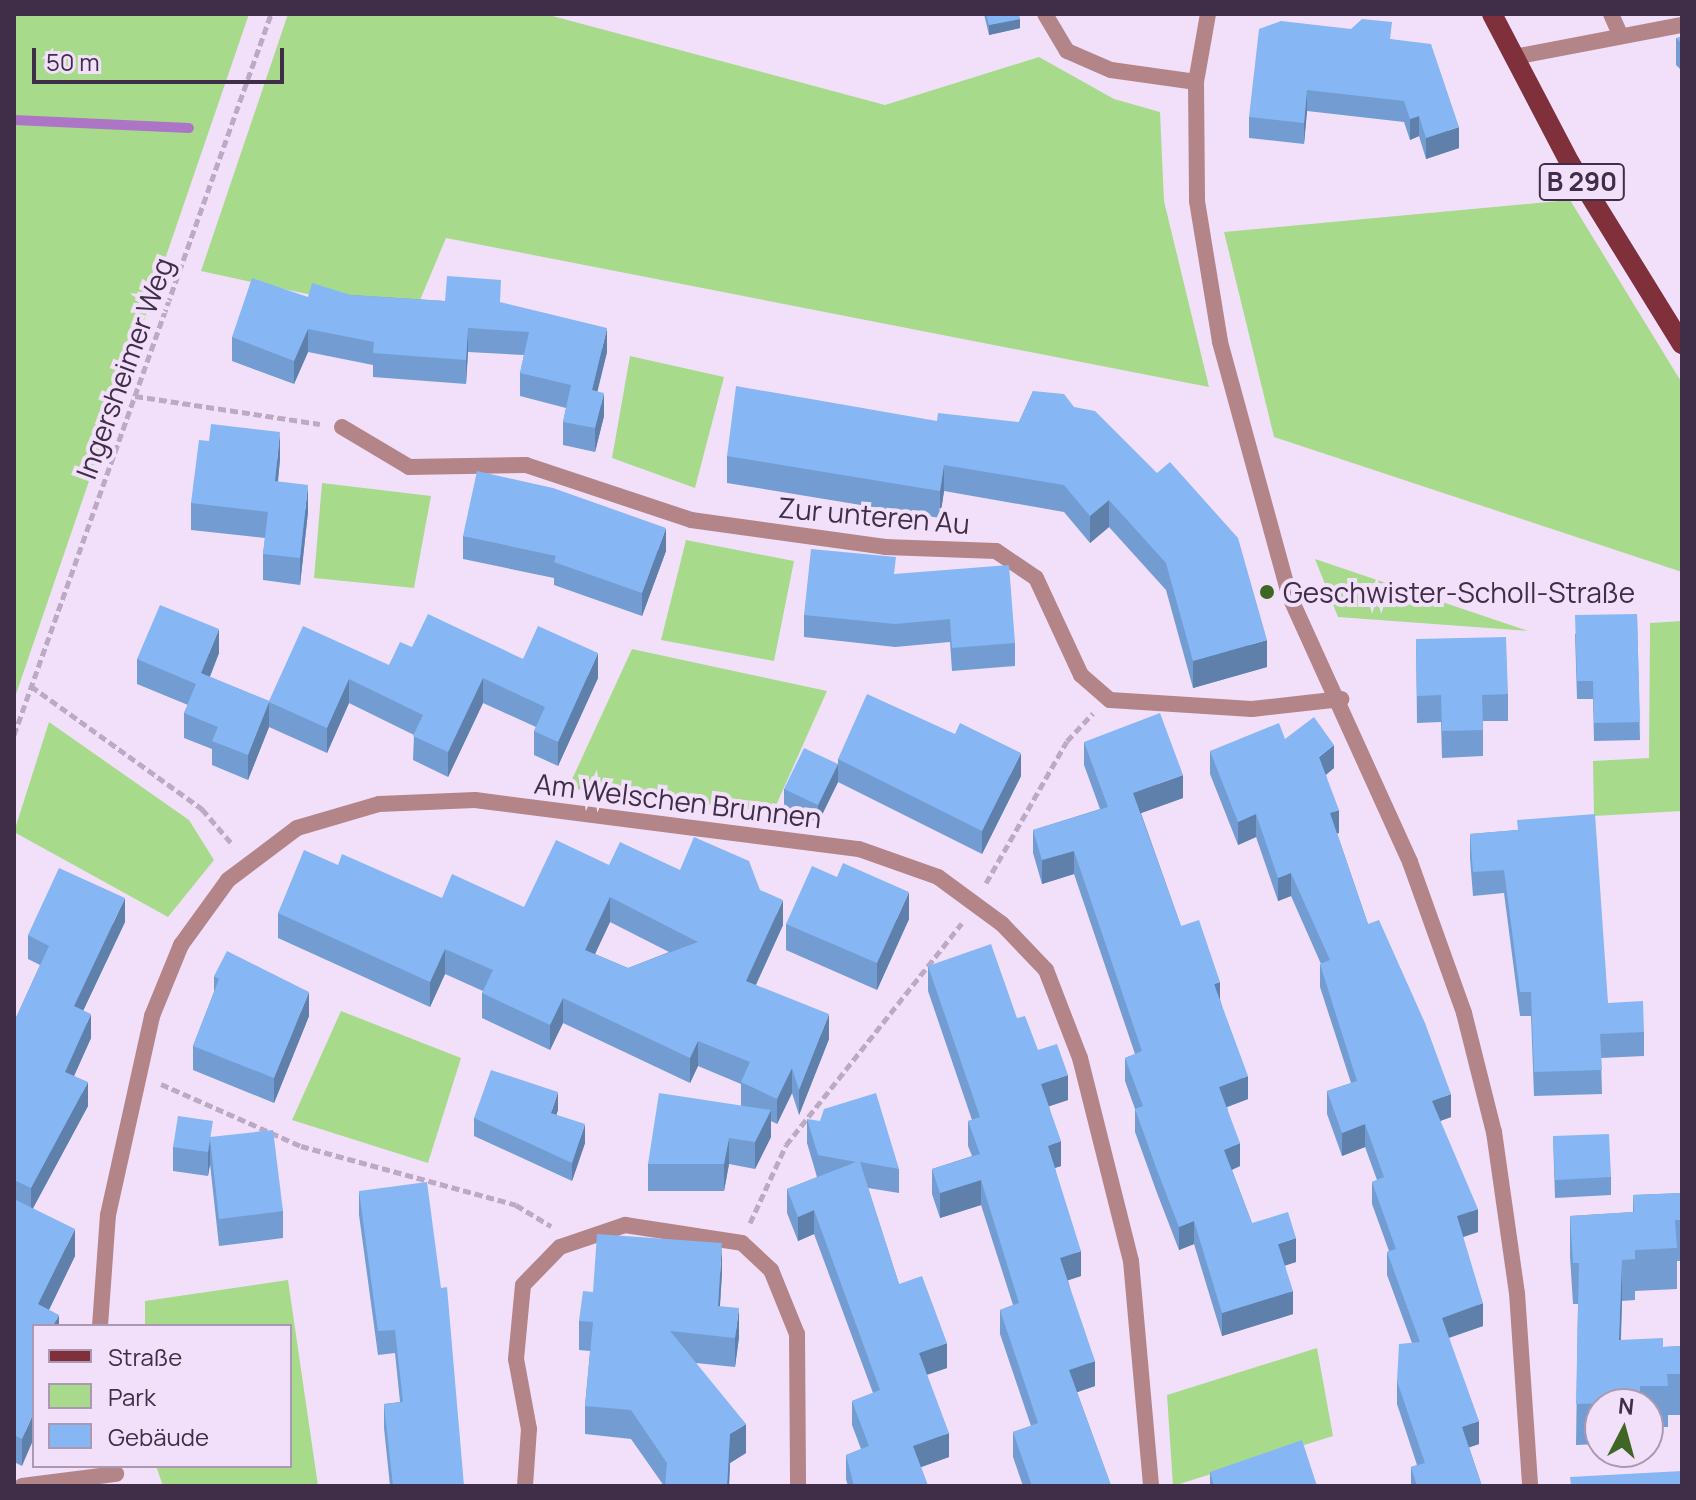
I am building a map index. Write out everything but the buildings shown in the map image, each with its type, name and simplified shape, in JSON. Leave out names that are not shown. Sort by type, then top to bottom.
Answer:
[{"type":"main road","name":"B 290","points":[[1492,14],[1682,344]]},
{"type":"street","points":[[1045,14],[1067,51],[1111,70],[1196,82]]},
{"type":"street","points":[[1208,14],[1196,82],[1197,201],[1220,342],[1289,595],[1341,699],[1464,1013],[1494,1132],[1517,1293],[1530,1486]]},
{"type":"street","points":[[1611,14],[1621,36]]},
{"type":"street","points":[[1514,57],[1682,25]]},
{"type":"street","name":"Zur unteren Au","points":[[342,427],[409,467],[526,465],[691,520],[885,547],[996,551],[1036,578],[1081,675],[1110,700]]},
{"type":"street","points":[[1110,700],[1252,709],[1341,699]]},
{"type":"street","name":"Am Welschen Brunnen","points":[[100,1324],[108,1215],[134,1075],[181,945],[228,880],[297,828],[379,804],[475,800],[859,849],[938,877],[976,903],[1046,970],[1080,1058],[1131,1261],[1151,1486]]},
{"type":"street","points":[[525,1486],[529,1429],[516,1359],[523,1285],[560,1247],[625,1225],[742,1243],[771,1270],[797,1334],[798,1486]]},
{"type":"street","points":[[22,1486],[117,1475]]},
{"type":"path","name":"Ingersheimer Weg","points":[[14,735],[271,14]]},
{"type":"path","points":[[135,396],[342,427]]},
{"type":"path","points":[[31,686],[202,809],[250,865]]},
{"type":"path","points":[[742,1243],[786,1145],[976,903],[1067,741],[1110,700]]},
{"type":"path","points":[[134,1075],[301,1146],[516,1205],[550,1224],[560,1247]]},
{"type":"green space","points":[[14,14],[249,14],[14,700]]},
{"type":"green space","points":[[288,14],[545,14],[885,105],[1039,57],[1114,99],[1160,112],[1164,201],[1209,387],[446,238],[413,317],[201,271]]},
{"type":"green space","points":[[1570,200],[1682,383],[1682,572],[1274,437],[1224,232]]},
{"type":"green space","points":[[630,356],[724,377],[695,488],[612,458]]},
{"type":"green space","points":[[322,483],[431,496],[414,588],[314,578]]},
{"type":"green space","points":[[686,540],[794,561],[774,661],[661,640]]},
{"type":"green space","points":[[1315,559],[1528,631],[1338,617]]},
{"type":"green space","points":[[1682,621],[1682,811],[1594,816],[1593,761],[1649,758],[1650,623]]},
{"type":"green space","points":[[632,649],[827,691],[773,812],[568,788]]},
{"type":"green space","points":[[49,722],[189,820],[214,860],[168,917],[14,832]]},
{"type":"green space","points":[[341,1011],[461,1058],[428,1163],[292,1120]]},
{"type":"green space","points":[[288,1280],[318,1486],[163,1486],[157,1468],[292,1468],[292,1324],[145,1324],[145,1301]]},
{"type":"green space","points":[[1317,1348],[1333,1436],[1173,1486],[1167,1395]]},
{"type":"waterway","points":[[14,120],[189,128]]},
{"type":"place","name":"Geschwister-Scholl-Straße","points":[[1267,592]]}]
